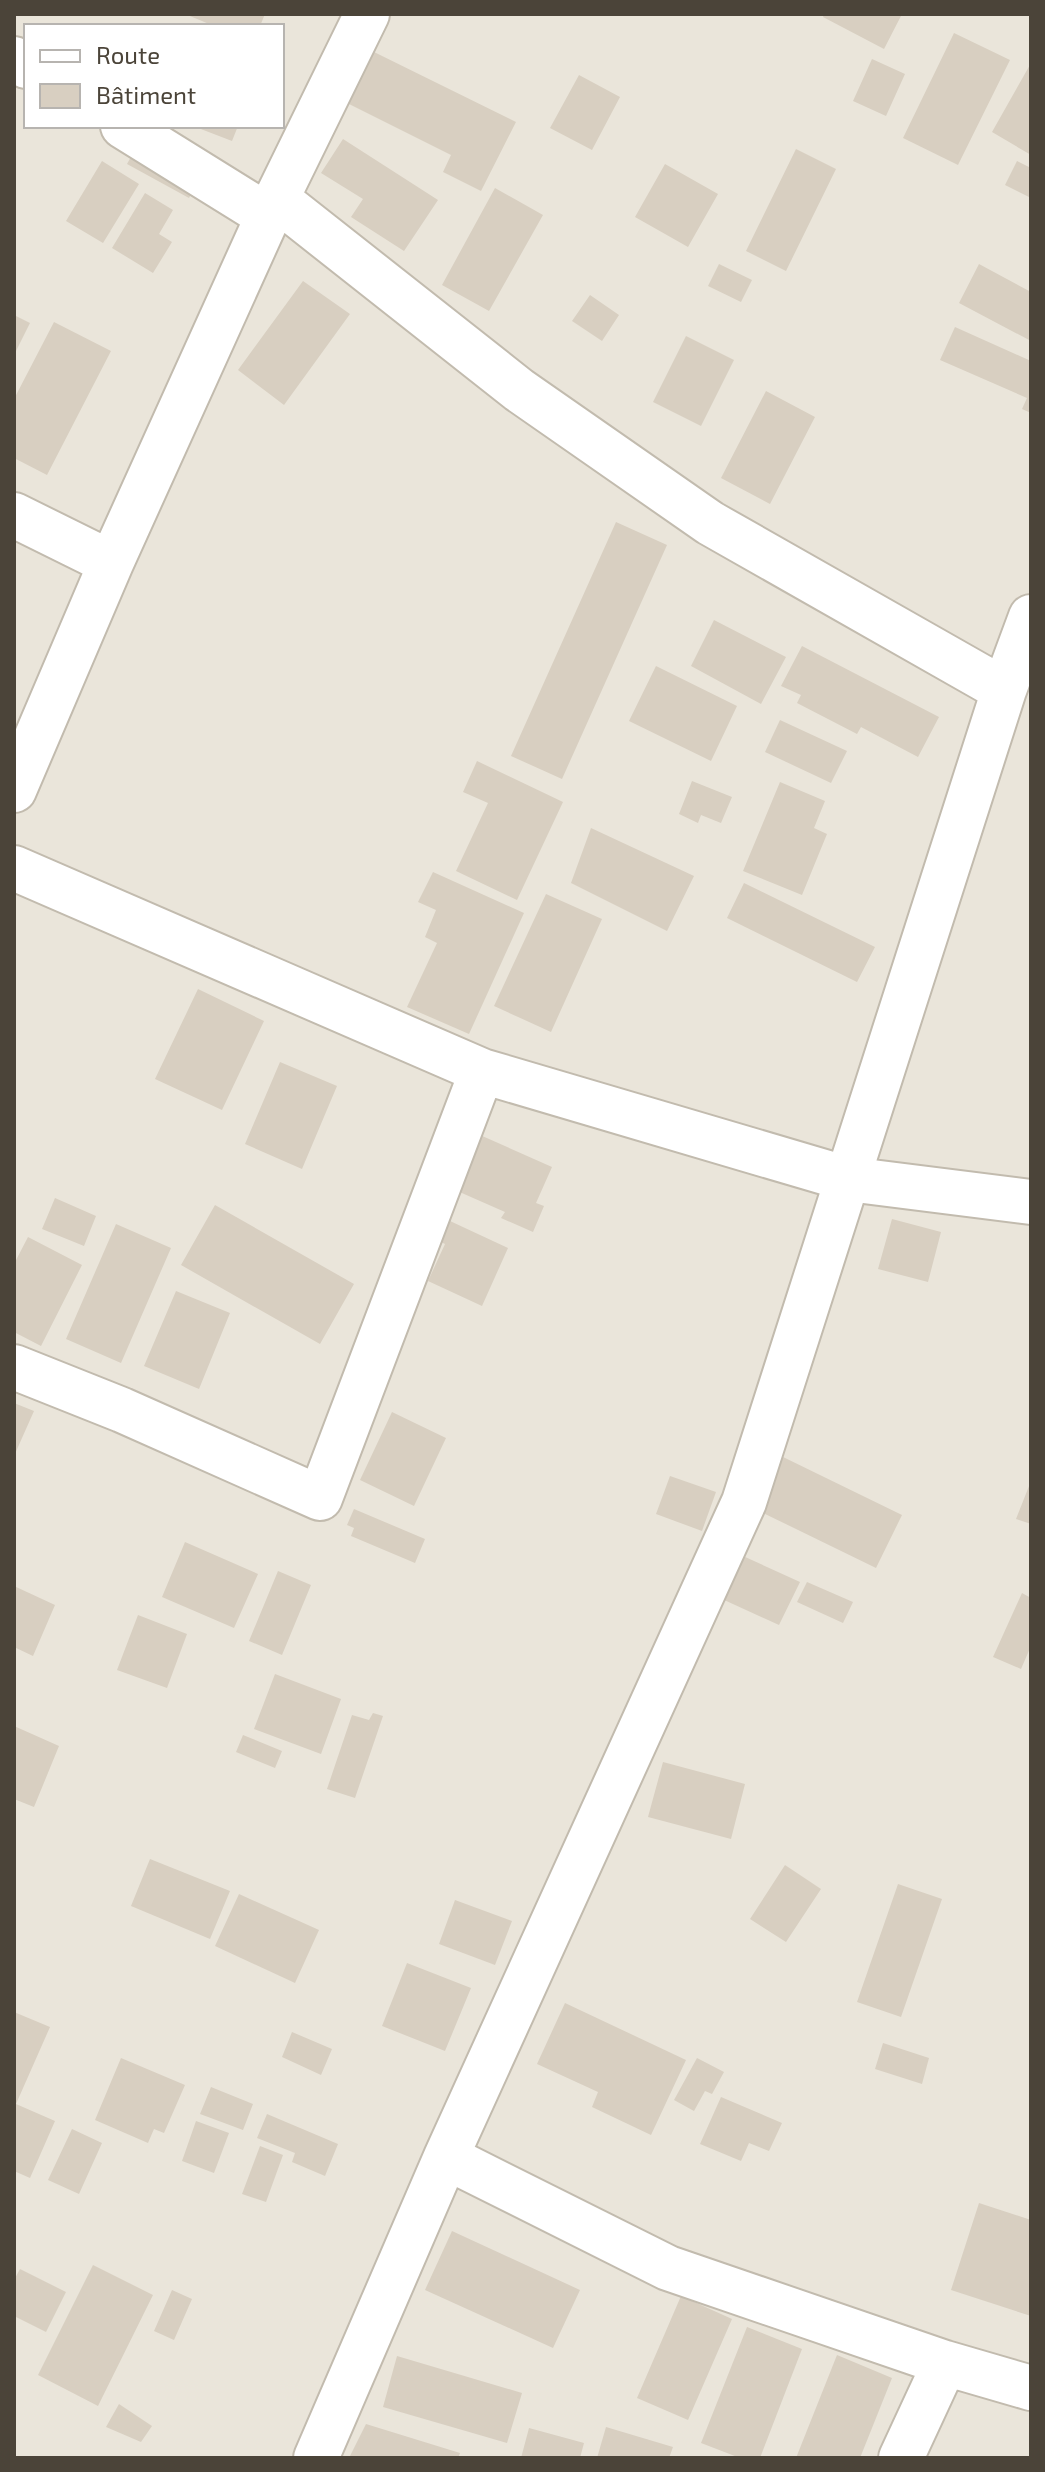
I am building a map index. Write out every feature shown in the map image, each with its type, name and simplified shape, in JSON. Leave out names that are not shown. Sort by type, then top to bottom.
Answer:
[{"type":"street","points":[[14,790],[111,563],[272,207],[367,14]]},
{"type":"street","points":[[127,128],[272,207],[519,390],[710,523],[1004,690]]},
{"type":"street","points":[[14,515],[111,563]]},
{"type":"street","points":[[316,2458],[446,2157],[744,1502],[1004,690],[1031,617]]},
{"type":"street","points":[[14,868],[482,1071],[848,1179],[1031,1202]]},
{"type":"street","points":[[14,1367],[122,1410],[320,1498],[482,1071]]},
{"type":"street","points":[[446,2157],[668,2268],[945,2363],[1031,2388]]},
{"type":"street","points":[[901,2458],[945,2363]]},
{"type":"shaded area","points":[[14,14],[1031,14],[1031,2458],[14,2458]]},
{"type":"building","points":[[185,14],[265,14],[261,24],[209,24]]},
{"type":"building","points":[[824,14],[902,14],[884,49],[823,17]]},
{"type":"building","points":[[954,33],[1010,60],[958,165],[903,138]]},
{"type":"building","points":[[372,51],[516,122],[481,191],[443,172],[451,155],[347,103]]},
{"type":"building","points":[[872,59],[905,74],[886,116],[853,101]]},
{"type":"building","points":[[1031,63],[1031,155],[992,132]]},
{"type":"building","points":[[579,75],[620,97],[592,150],[550,128]]},
{"type":"building","points":[[198,128],[237,128],[232,141]]},
{"type":"building","points":[[343,139],[438,200],[404,251],[351,217],[363,199],[321,173]]},
{"type":"building","points":[[138,144],[200,178],[189,198],[127,164]]},
{"type":"building","points":[[796,149],[836,169],[786,271],[746,251]]},
{"type":"building","points":[[102,161],[139,184],[103,243],[66,221]]},
{"type":"building","points":[[1017,161],[1031,168],[1031,198],[1005,185]]},
{"type":"building","points":[[665,164],[718,194],[688,247],[635,217]]},
{"type":"building","points":[[495,188],[543,215],[489,311],[442,285]]},
{"type":"building","points":[[145,193],[173,210],[159,234],[172,242],[153,273],[112,248]]},
{"type":"building","points":[[719,264],[752,280],[741,302],[708,286]]},
{"type":"building","points":[[979,264],[1031,292],[1031,341],[959,303]]},
{"type":"building","points":[[303,281],[350,314],[284,405],[238,370]]},
{"type":"building","points":[[590,295],[619,315],[602,341],[572,321]]},
{"type":"building","points":[[14,315],[30,323],[14,355]]},
{"type":"building","points":[[54,322],[111,351],[47,475],[14,458],[14,399]]},
{"type":"building","points":[[955,327],[1031,361],[1031,413],[1022,409],[1027,398],[940,360]]},
{"type":"building","points":[[686,336],[734,360],[701,426],[653,402]]},
{"type":"building","points":[[766,391],[815,417],[770,504],[721,478]]},
{"type":"building","points":[[616,522],[667,545],[562,779],[511,756]]},
{"type":"building","points":[[714,620],[786,657],[761,704],[691,666]]},
{"type":"building","points":[[802,646],[939,717],[918,757],[861,727],[857,734],[797,703],[801,695],[781,686]]},
{"type":"building","points":[[656,666],[737,706],[711,761],[629,721]]},
{"type":"building","points":[[780,720],[847,751],[831,783],[765,752]]},
{"type":"building","points":[[477,761],[563,802],[517,900],[456,871],[488,803],[463,792]]},
{"type":"building","points":[[692,781],[732,797],[721,823],[701,815],[698,823],[679,814]]},
{"type":"building","points":[[780,782],[825,801],[814,828],[827,834],[802,895],[743,871]]},
{"type":"building","points":[[591,828],[694,876],[667,931],[571,883]]},
{"type":"building","points":[[433,872],[524,913],[469,1034],[407,1007],[437,943],[425,937],[436,910],[418,902]]},
{"type":"building","points":[[744,883],[875,947],[857,982],[727,918]]},
{"type":"building","points":[[546,894],[602,919],[551,1032],[494,1006]]},
{"type":"building","points":[[198,989],[264,1021],[222,1110],[155,1079]]},
{"type":"building","points":[[280,1062],[337,1086],[302,1169],[245,1144]]},
{"type":"building","points":[[480,1135],[552,1167],[536,1203],[544,1206],[533,1232],[501,1218],[505,1212],[455,1190]]},
{"type":"building","points":[[55,1198],[96,1216],[84,1246],[42,1229]]},
{"type":"building","points":[[215,1205],[354,1284],[320,1344],[181,1265]]},
{"type":"building","points":[[892,1219],[941,1232],[928,1282],[878,1269]]},
{"type":"building","points":[[450,1221],[508,1248],[482,1306],[428,1281],[445,1244],[441,1242]]},
{"type":"building","points":[[116,1224],[171,1248],[121,1363],[66,1339]]},
{"type":"building","points":[[28,1237],[82,1265],[41,1346],[14,1332],[14,1264]]},
{"type":"building","points":[[176,1291],[230,1313],[199,1389],[144,1366]]},
{"type":"building","points":[[14,1403],[34,1411],[14,1456]]},
{"type":"building","points":[[392,1412],[446,1438],[414,1506],[360,1480]]},
{"type":"building","points":[[781,1456],[902,1515],[876,1568],[755,1509]]},
{"type":"building","points":[[670,1476],[716,1492],[702,1531],[656,1514]]},
{"type":"building","points":[[1031,1481],[1031,1524],[1016,1519]]},
{"type":"building","points":[[354,1509],[425,1539],[415,1563],[351,1536],[354,1528],[347,1525]]},
{"type":"building","points":[[185,1542],[258,1574],[234,1628],[162,1597]]},
{"type":"building","points":[[743,1556],[800,1582],[779,1625],[722,1599]]},
{"type":"building","points":[[278,1571],[311,1585],[282,1655],[249,1641]]},
{"type":"building","points":[[807,1582],[853,1602],[843,1623],[797,1602]]},
{"type":"building","points":[[14,1586],[55,1605],[33,1656],[14,1647]]},
{"type":"building","points":[[1022,1593],[1031,1598],[1031,1646],[1021,1669],[993,1657]]},
{"type":"building","points":[[138,1615],[187,1634],[167,1688],[117,1670]]},
{"type":"building","points":[[275,1674],[341,1699],[321,1754],[254,1729]]},
{"type":"building","points":[[373,1713],[383,1716],[355,1798],[327,1789],[352,1715],[369,1720]]},
{"type":"building","points":[[14,1726],[59,1746],[34,1807],[14,1799]]},
{"type":"building","points":[[243,1735],[282,1751],[275,1768],[236,1752]]},
{"type":"building","points":[[663,1762],[745,1784],[731,1839],[648,1817]]},
{"type":"building","points":[[150,1859],[230,1891],[210,1939],[131,1906]]},
{"type":"building","points":[[785,1865],[821,1889],[786,1942],[750,1919]]},
{"type":"building","points":[[898,1884],[942,1899],[901,2017],[857,2002]]},
{"type":"building","points":[[239,1894],[319,1930],[295,1983],[215,1946]]},
{"type":"building","points":[[455,1900],[512,1921],[495,1965],[439,1944]]},
{"type":"building","points":[[407,1963],[471,1988],[445,2051],[382,2026]]},
{"type":"building","points":[[565,2003],[686,2060],[651,2135],[592,2107],[598,2092],[537,2064]]},
{"type":"building","points":[[14,2012],[50,2027],[16,2104],[55,2121],[30,2178],[14,2171]]},
{"type":"building","points":[[292,2032],[332,2049],[321,2075],[282,2057]]},
{"type":"building","points":[[883,2043],[929,2058],[922,2084],[875,2069]]},
{"type":"building","points":[[121,2058],[185,2085],[164,2133],[154,2129],[148,2143],[95,2120]]},
{"type":"building","points":[[697,2058],[724,2072],[712,2094],[705,2091],[694,2111],[674,2100]]},
{"type":"building","points":[[211,2087],[253,2104],[243,2130],[200,2114]]},
{"type":"building","points":[[721,2097],[782,2123],[769,2151],[749,2143],[741,2161],[700,2144]]},
{"type":"building","points":[[267,2114],[338,2144],[325,2176],[292,2162],[295,2153],[257,2138]]},
{"type":"building","points":[[196,2121],[229,2133],[214,2173],[182,2161]]},
{"type":"building","points":[[72,2129],[102,2143],[79,2194],[48,2180]]},
{"type":"building","points":[[260,2146],[283,2155],[266,2202],[242,2194]]},
{"type":"building","points":[[979,2203],[1031,2220],[1031,2316],[951,2290]]},
{"type":"building","points":[[452,2231],[580,2290],[553,2348],[425,2290]]},
{"type":"building","points":[[93,2265],[153,2295],[98,2406],[38,2375]]},
{"type":"building","points":[[20,2269],[66,2292],[46,2332],[14,2316],[14,2280]]},
{"type":"building","points":[[172,2290],[192,2299],[174,2340],[154,2331]]},
{"type":"building","points":[[681,2296],[732,2319],[688,2420],[637,2398]]},
{"type":"building","points":[[747,2327],[802,2349],[760,2458],[740,2458],[701,2443]]},
{"type":"building","points":[[837,2355],[892,2378],[860,2458],[796,2458]]},
{"type":"building","points":[[397,2356],[522,2393],[507,2443],[383,2407]]},
{"type":"building","points":[[119,2404],[152,2426],[141,2442],[106,2427]]},
{"type":"building","points":[[366,2424],[460,2453],[458,2458],[349,2458]]},
{"type":"building","points":[[606,2427],[673,2447],[669,2458],[597,2458]]},
{"type":"building","points":[[529,2428],[584,2443],[580,2458],[521,2458]]}]
